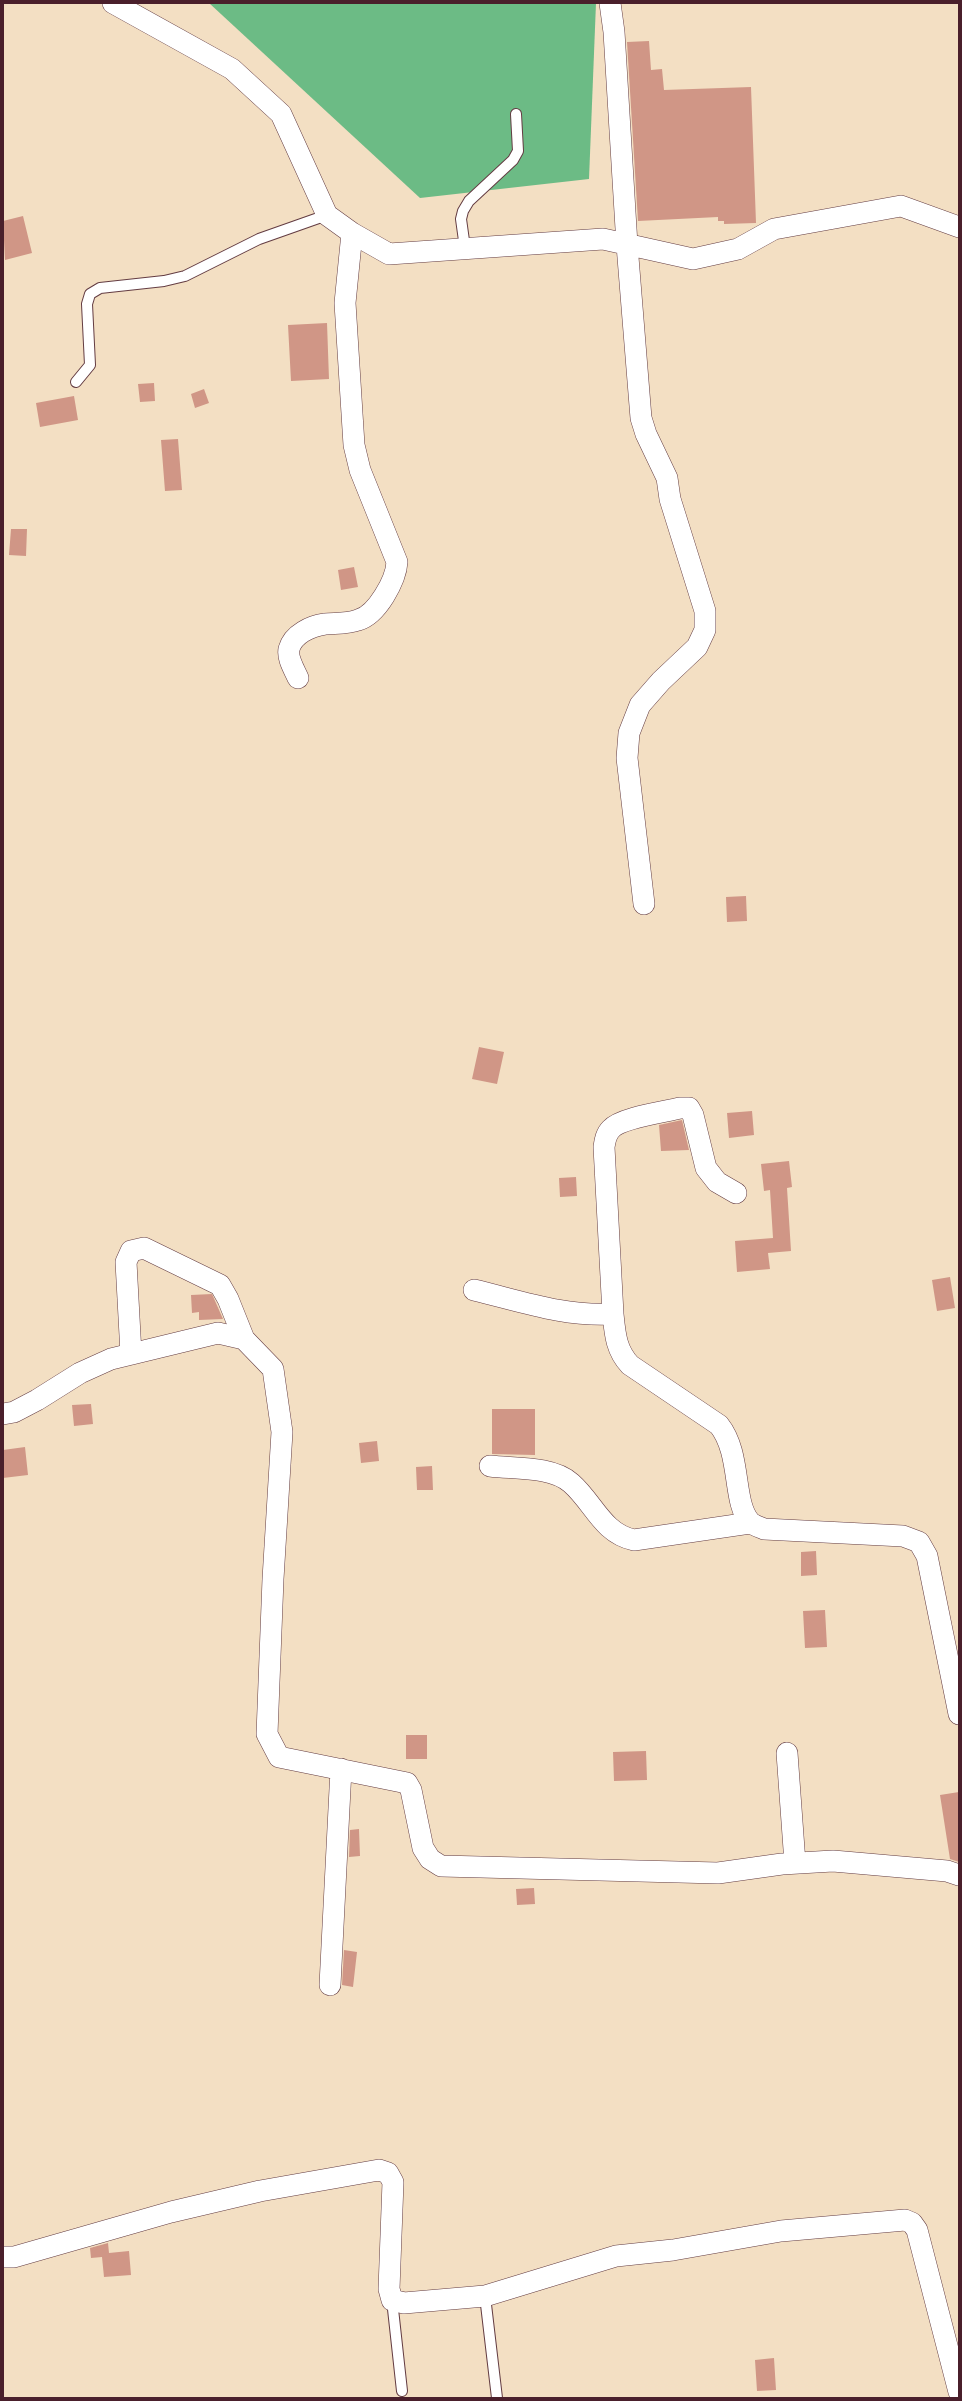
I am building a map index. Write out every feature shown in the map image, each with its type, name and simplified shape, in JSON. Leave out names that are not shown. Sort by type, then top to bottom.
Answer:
[{"type":"street","points":[[113,3],[232,69],[281,114],[327,214],[352,233],[389,254],[603,239],[693,259],[738,249],[774,229],[901,206],[959,228]]},
{"type":"street","points":[[610,3],[614,32],[627,245],[641,418],[646,434],[667,478],[670,499],[705,611],[705,630],[697,647],[661,681],[640,705],[629,733],[627,758],[644,904]]},
{"type":"street","points":[[298,678],[289,654],[289,649],[296,637],[306,629],[323,624],[357,621],[366,617],[374,611],[396,573],[397,562],[360,470],[354,445],[345,303],[352,233]]},
{"type":"street","points":[[736,1193],[717,1182],[706,1168],[693,1115],[689,1108],[680,1108],[621,1123],[612,1128],[606,1136],[604,1147],[613,1314],[616,1340],[621,1355],[630,1365],[719,1425],[728,1436],[733,1451],[743,1512],[750,1523]]},
{"type":"street","points":[[130,1354],[126,1262],[131,1251],[144,1248],[220,1285],[228,1299],[244,1339],[272,1369],[282,1432],[273,1579],[267,1734],[279,1757],[407,1783],[411,1790],[423,1848],[430,1859],[441,1866],[718,1873],[795,1863],[833,1861],[947,1871],[959,1875]]},
{"type":"street","points":[[474,1290],[566,1313],[587,1315],[613,1314]]},
{"type":"street","points":[[3,1414],[14,1412],[37,1400],[80,1373],[111,1359],[218,1333],[244,1339]]},
{"type":"street","points":[[490,1466],[555,1474],[571,1483],[609,1528],[621,1537],[634,1540],[750,1523],[764,1529],[903,1536],[919,1542],[927,1556],[959,1714]]},
{"type":"street","points":[[786,1753],[795,1863]]},
{"type":"street","points":[[330,1985],[342,1769]]},
{"type":"street","points":[[3,2257],[14,2257],[170,2212],[260,2191],[379,2170],[388,2173],[393,2182],[389,2289],[392,2300],[404,2303],[485,2296],[616,2256],[672,2250],[781,2230],[905,2220],[912,2223],[916,2230],[959,2392]]},
{"type":"lane","points":[[465,248],[461,219],[463,211],[469,201],[513,160],[518,151],[516,114]]},
{"type":"lane","points":[[76,382],[90,365],[87,304],[90,294],[100,288],[164,281],[185,276],[259,239],[327,214]]},
{"type":"lane","points":[[485,2296],[497,2398]]},
{"type":"lane","points":[[392,2300],[402,2391]]},
{"type":"green space","points":[[209,3],[596,3],[589,179],[420,198]]},
{"type":"building","points":[[649,41],[651,70],[662,69],[664,90],[751,87],[756,223],[724,224],[724,221],[718,221],[718,217],[638,221],[627,42]]},
{"type":"building","points":[[23,216],[32,253],[5,260],[3,221]]},
{"type":"building","points":[[327,323],[329,379],[291,381],[288,325]]},
{"type":"building","points":[[154,383],[155,401],[140,402],[138,384]]},
{"type":"building","points":[[204,389],[209,403],[195,408],[191,394]]},
{"type":"building","points":[[74,396],[78,420],[40,427],[36,403]]},
{"type":"building","points":[[178,439],[182,490],[165,491],[161,440]]},
{"type":"building","points":[[11,529],[27,529],[26,556],[9,555]]},
{"type":"building","points":[[354,567],[358,587],[341,590],[338,570]]},
{"type":"building","points":[[746,896],[747,921],[727,922],[726,897]]},
{"type":"building","points":[[479,1047],[504,1052],[497,1084],[472,1079]]},
{"type":"building","points":[[752,1111],[754,1135],[729,1138],[727,1113]]},
{"type":"building","points":[[682,1120],[689,1150],[661,1151],[659,1125]]},
{"type":"building","points":[[789,1161],[792,1187],[787,1188],[791,1251],[768,1253],[770,1269],[737,1272],[735,1241],[773,1238],[770,1190],[764,1191],[761,1164]]},
{"type":"building","points":[[576,1177],[577,1196],[560,1197],[559,1178]]},
{"type":"building","points":[[950,1277],[955,1308],[937,1311],[932,1280]]},
{"type":"building","points":[[212,1294],[223,1319],[199,1320],[199,1312],[192,1313],[191,1295]]},
{"type":"building","points":[[91,1404],[93,1424],[74,1426],[72,1405]]},
{"type":"building","points":[[492,1409],[535,1409],[535,1455],[492,1454]]},
{"type":"building","points":[[377,1441],[379,1461],[361,1463],[359,1443]]},
{"type":"building","points":[[25,1447],[28,1475],[3,1478],[3,1450]]},
{"type":"building","points":[[432,1466],[433,1490],[417,1490],[416,1467]]},
{"type":"building","points":[[816,1551],[817,1575],[801,1576],[801,1552]]},
{"type":"building","points":[[825,1610],[827,1647],[805,1648],[803,1611]]},
{"type":"building","points":[[406,1735],[427,1735],[427,1759],[406,1759]]},
{"type":"building","points":[[646,1751],[647,1780],[614,1781],[613,1752]]},
{"type":"building","points":[[959,1792],[959,1862],[950,1859],[940,1795]]},
{"type":"building","points":[[359,1829],[360,1856],[349,1857],[350,1830]]},
{"type":"building","points":[[534,1888],[535,1904],[517,1905],[516,1889]]},
{"type":"building","points":[[344,1950],[357,1952],[353,1987],[342,1985]]},
{"type":"building","points":[[108,2243],[109,2253],[129,2251],[131,2275],[104,2277],[102,2257],[91,2258],[90,2248]]},
{"type":"building","points":[[774,2358],[776,2390],[757,2391],[755,2360]]}]
